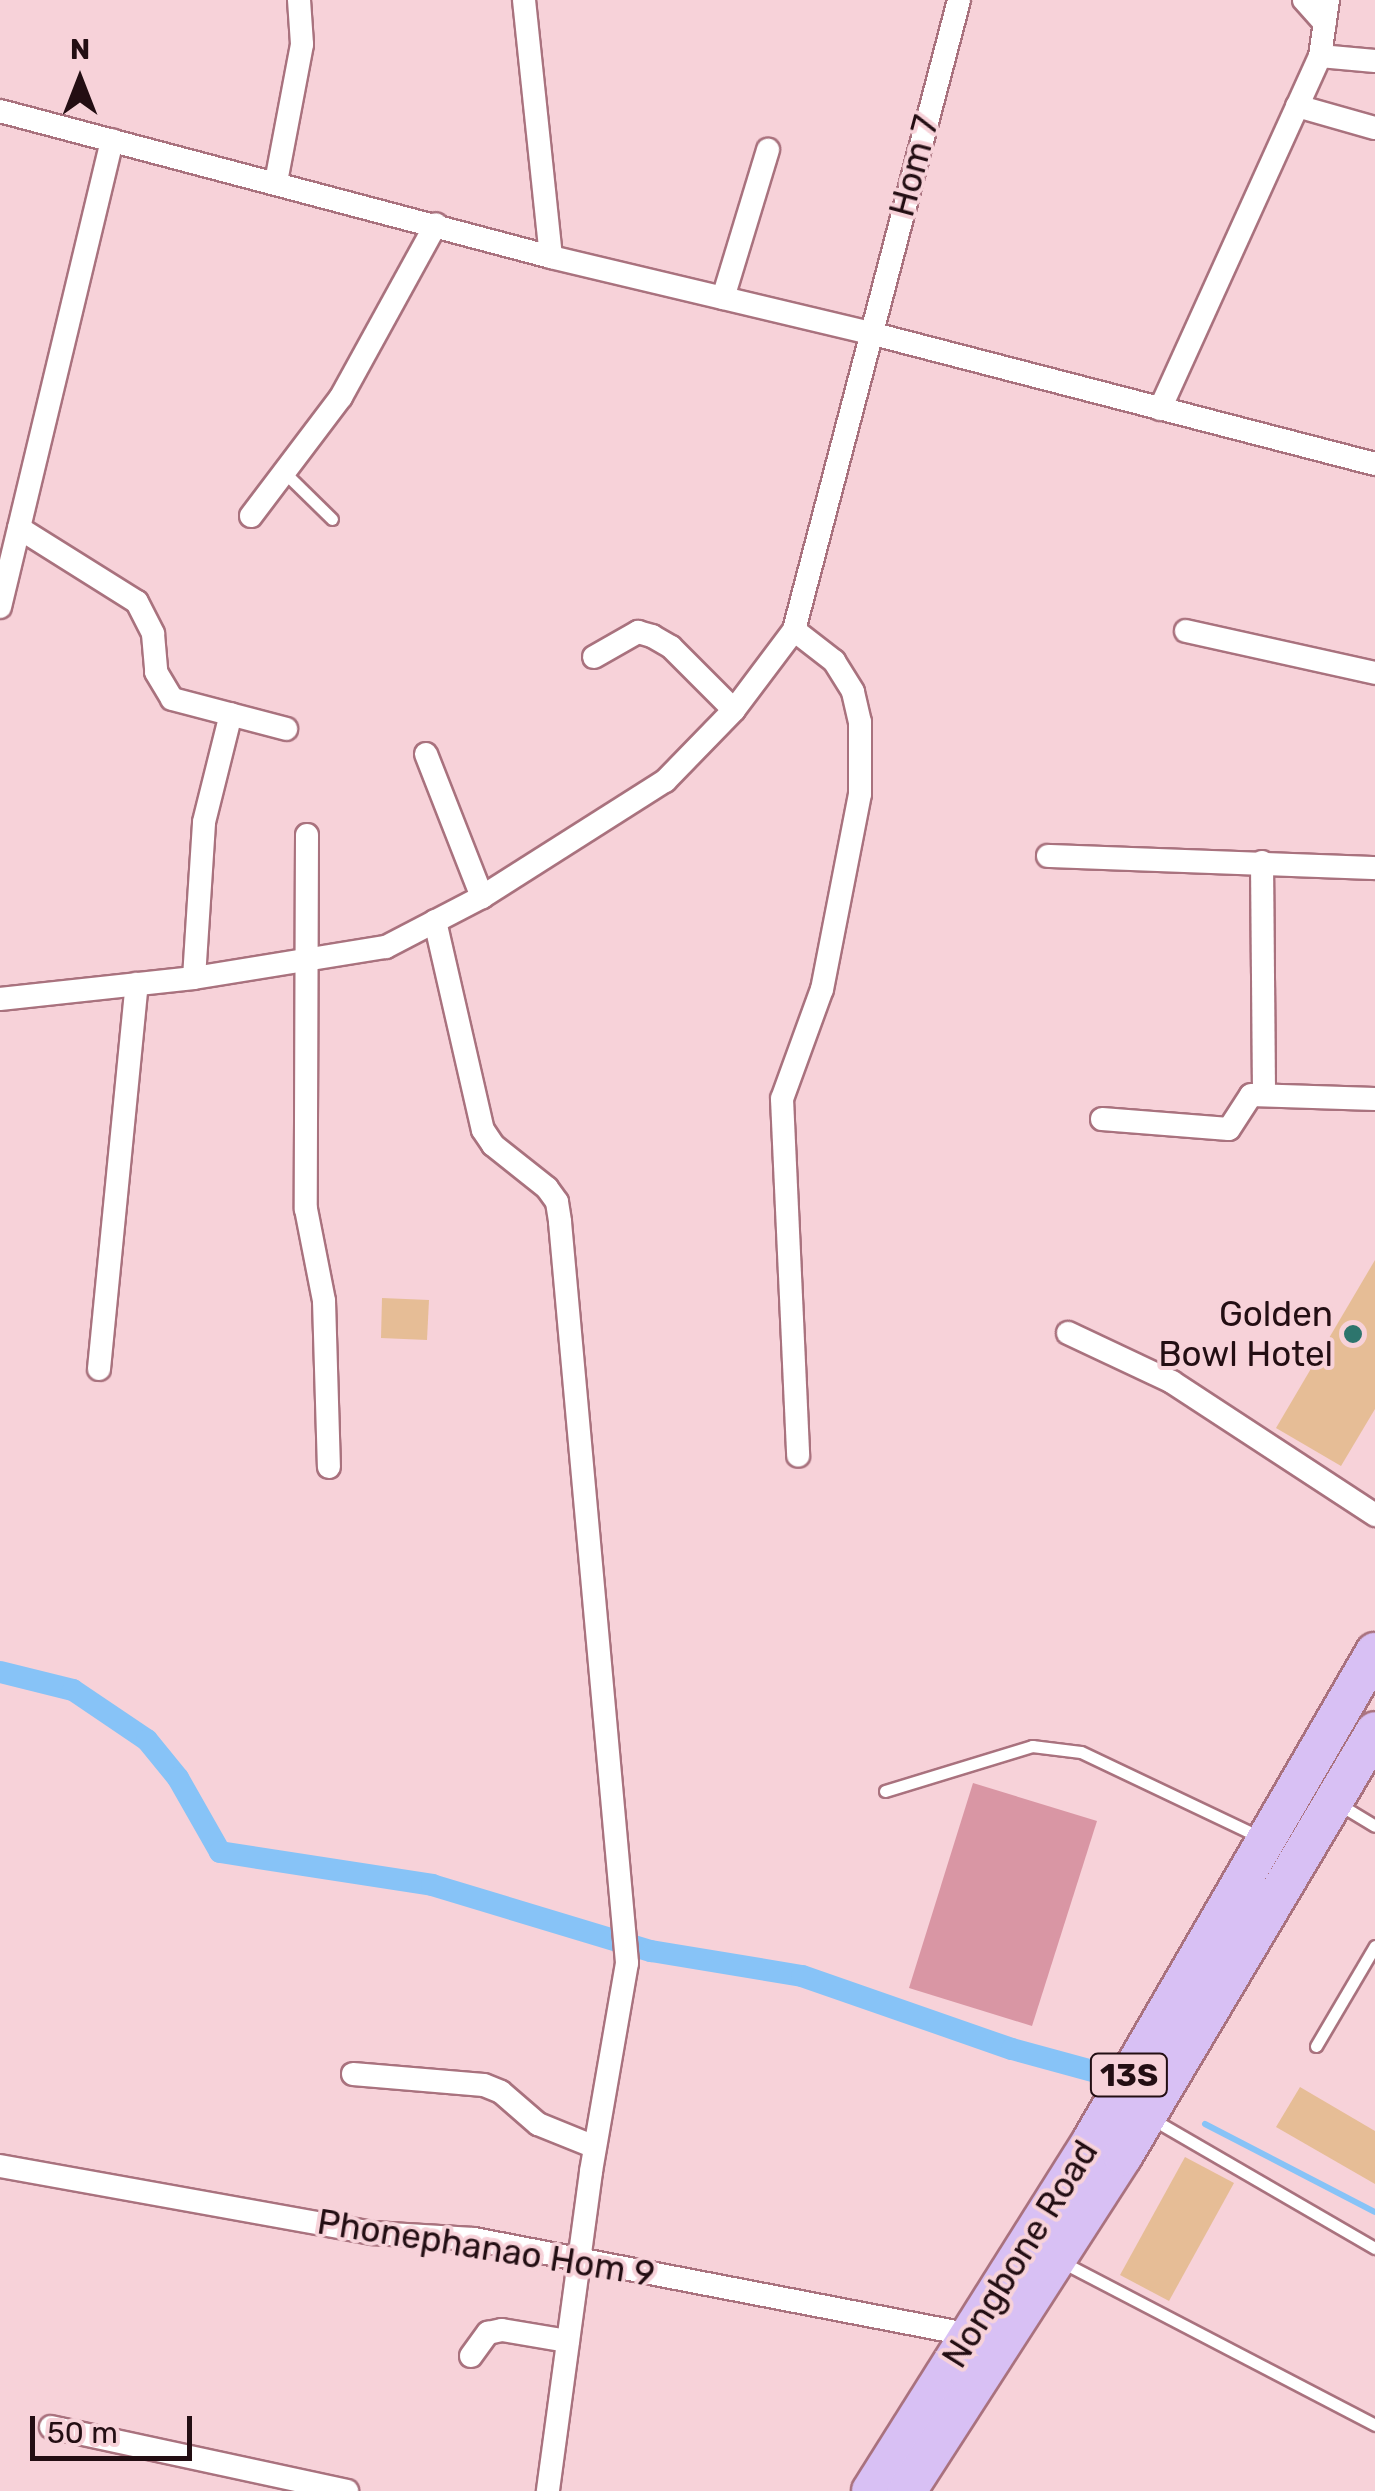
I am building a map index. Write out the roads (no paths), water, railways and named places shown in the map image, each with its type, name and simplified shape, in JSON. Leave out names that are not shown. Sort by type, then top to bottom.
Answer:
[{"type":"highway","name":"Nongbone Road","points":[[871,2491],[1093,2138],[1375,1652]]},
{"type":"highway","name":"Nongbone Road","points":[[907,2491],[1147,2116],[1375,1731]]},
{"type":"street","points":[[276,182],[302,44],[299,0]]},
{"type":"street","points":[[524,0],[552,256]]},
{"type":"street","name":"Hom 7","points":[[794,630],[959,0]]},
{"type":"street","points":[[1160,409],[1320,56],[1326,11],[1304,0]]},
{"type":"street","points":[[1320,56],[1375,62]]},
{"type":"street","points":[[1297,106],[1375,128]]},
{"type":"street","points":[[0,111],[552,256],[870,333],[1375,464]]},
{"type":"street","points":[[0,607],[112,140]]},
{"type":"street","points":[[723,298],[768,150]]},
{"type":"street","points":[[251,516],[341,397],[436,224]]},
{"type":"street","points":[[19,528],[137,602],[153,634],[156,672],[172,698],[286,729]]},
{"type":"street","points":[[0,999],[194,978],[386,948],[482,897],[665,781],[734,710],[794,630],[834,661],[853,692],[860,722],[860,776],[822,990],[792,1061],[782,1099],[798,1456]]},
{"type":"street","points":[[1186,631],[1375,672]]},
{"type":"street","points":[[594,656],[638,632],[652,636],[671,647],[734,710]]},
{"type":"street","points":[[194,978],[204,822],[231,714]]},
{"type":"street","points":[[426,754],[482,897]]},
{"type":"street","points":[[307,835],[306,1209],[324,1301],[329,1467]]},
{"type":"street","points":[[1048,856],[1375,868]]},
{"type":"street","points":[[1262,862],[1264,1093]]},
{"type":"street","points":[[435,921],[483,1130],[493,1145],[546,1188],[558,1212],[591,1533],[627,1963],[595,2147],[548,2491]]},
{"type":"street","points":[[98,1370],[137,984]]},
{"type":"street","points":[[1102,1119],[1229,1129],[1241,1117],[1248,1097],[1264,1093],[1375,1099]]},
{"type":"street","points":[[1068,1333],[1172,1382],[1375,1516]]},
{"type":"street","points":[[352,2074],[484,2085],[500,2092],[538,2124],[595,2147]]},
{"type":"street","name":"Phonephanao Hom 9","points":[[0,2166],[373,2233],[474,2239],[970,2335]]},
{"type":"street","points":[[471,2356],[488,2333],[502,2330],[568,2340]]},
{"type":"street","points":[[51,2427],[347,2491]]},
{"type":"lane","points":[[284,472],[332,519]]},
{"type":"lane","points":[[886,1791],[1032,1746],[1082,1752],[1266,1840]]},
{"type":"lane","points":[[1334,1801],[1375,1826]]},
{"type":"lane","points":[[1316,2046],[1375,1946]]},
{"type":"lane","points":[[1147,2116],[1375,2248]]},
{"type":"lane","points":[[1057,2259],[1375,2425]]},
{"type":"waterway","points":[[0,1672],[73,1690],[147,1740],[178,1778],[220,1852],[432,1885],[651,1951],[802,1976],[1012,2049],[1111,2076]]},
{"type":"waterway","points":[[1205,2124],[1375,2212]]},
{"type":"place","name":"Golden Bowl Hotel","points":[[1353,1334]]}]
